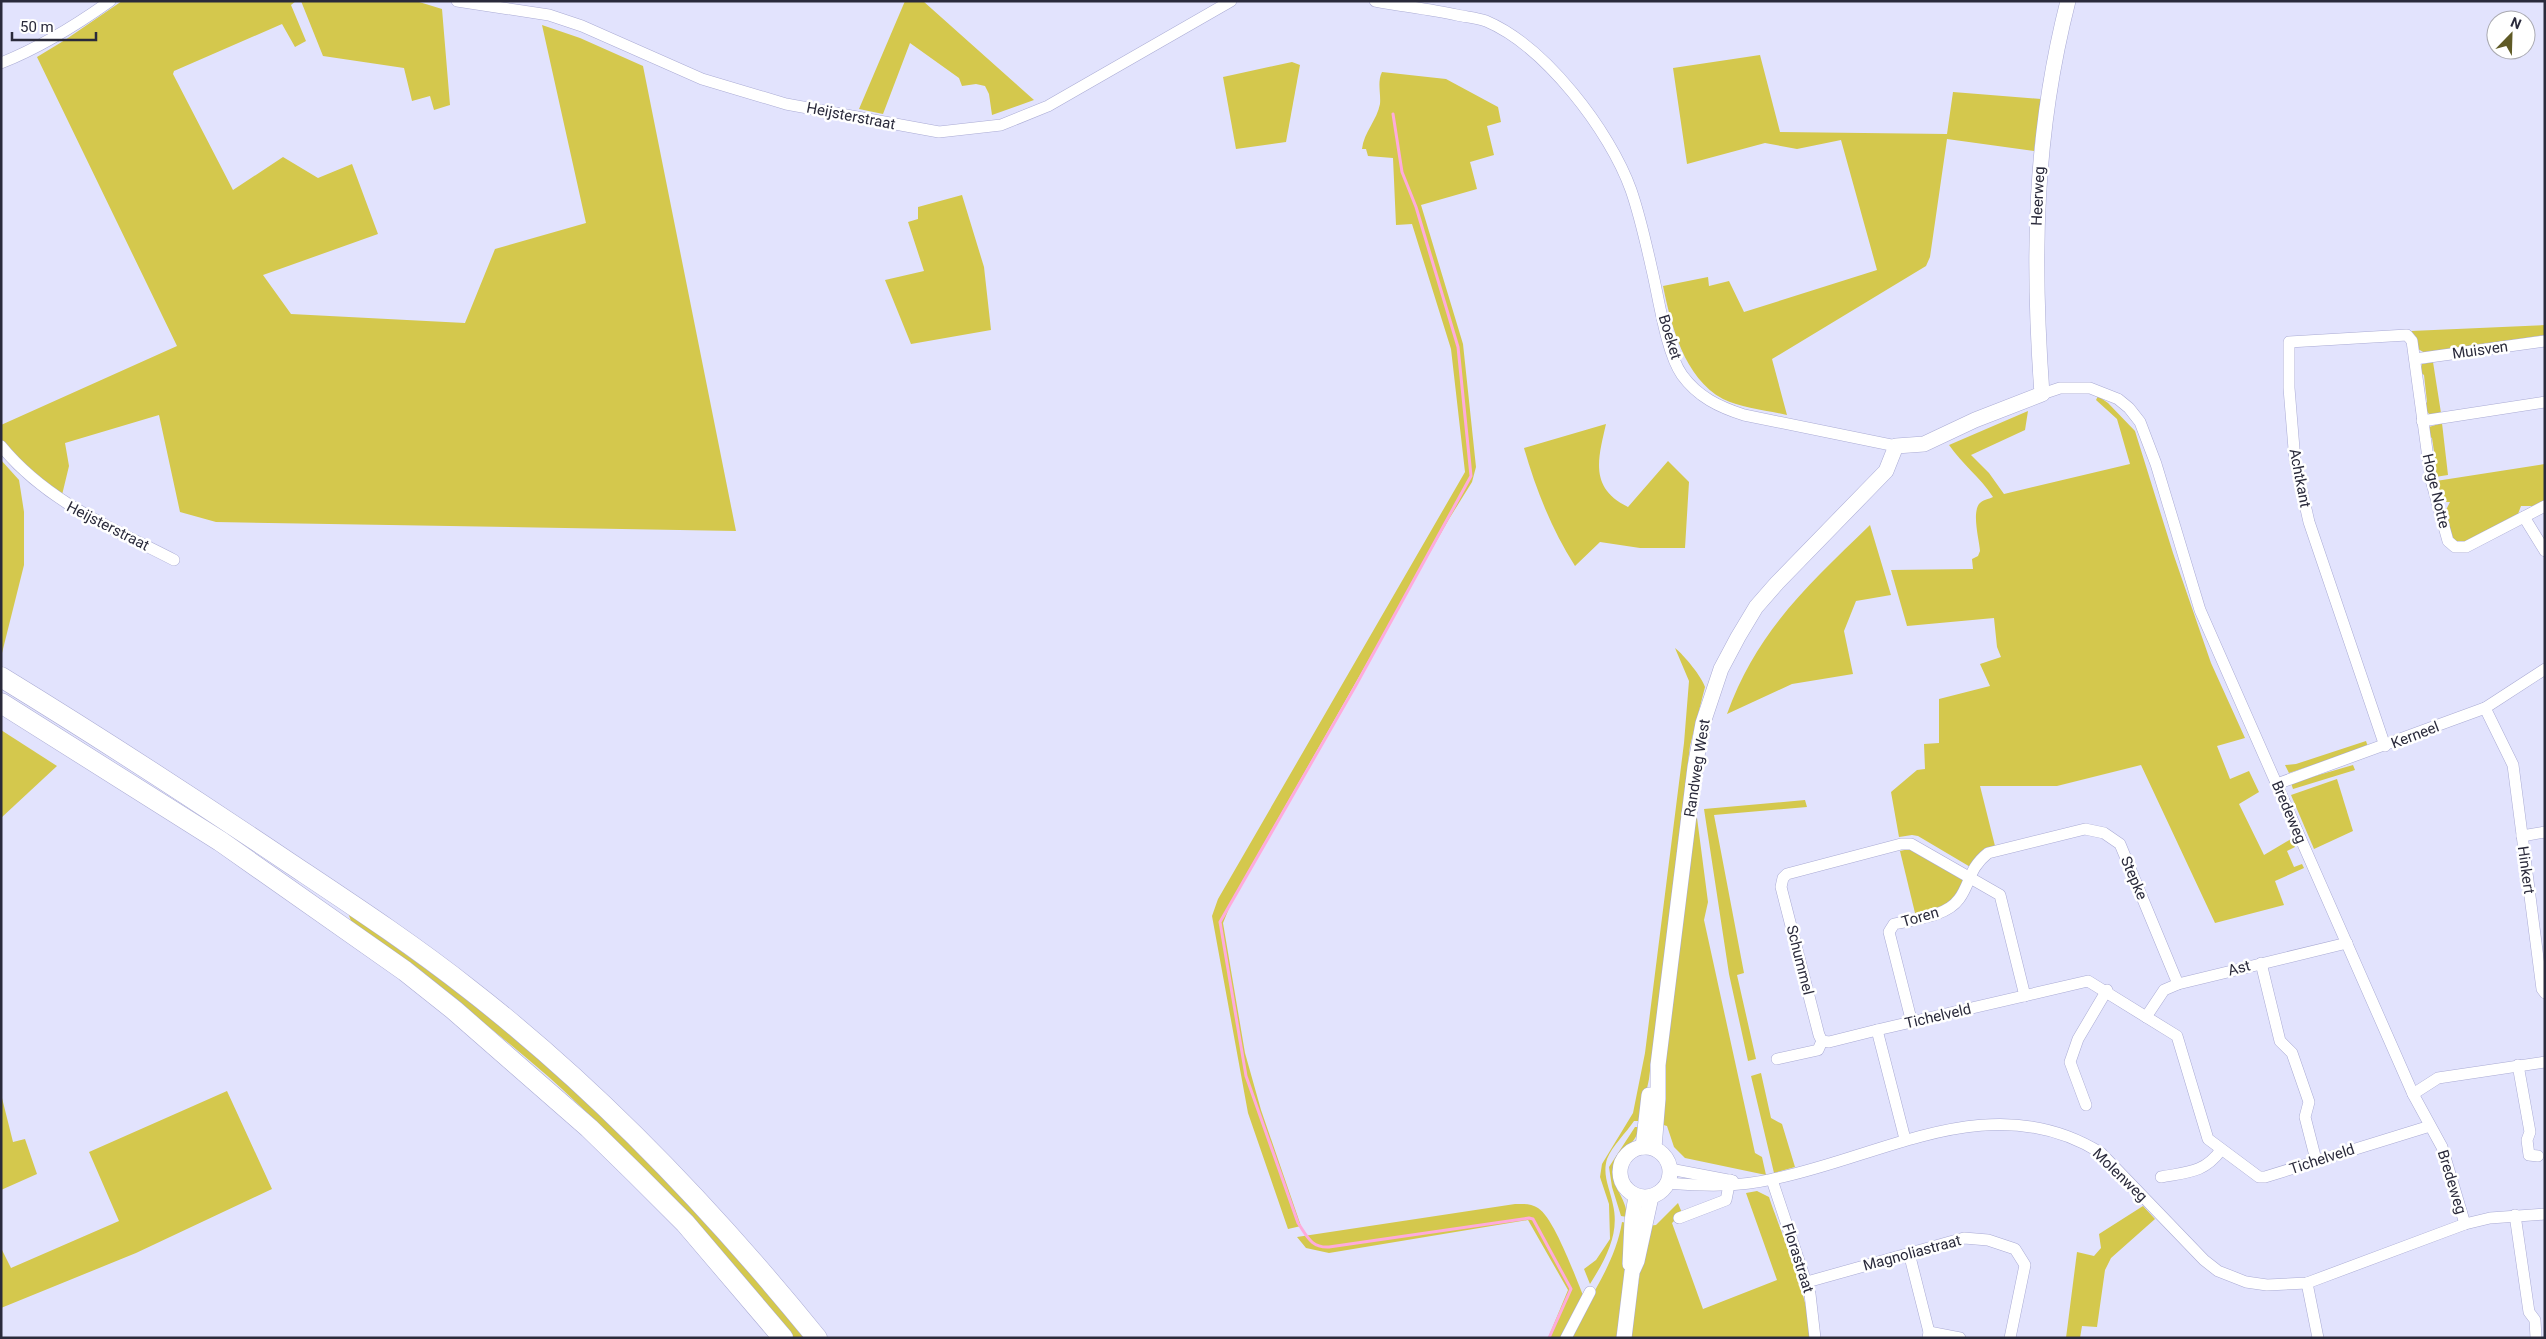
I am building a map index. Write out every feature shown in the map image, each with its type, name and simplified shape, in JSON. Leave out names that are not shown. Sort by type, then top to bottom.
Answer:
[{"type":"highway","points":[[1,677],[231,824],[420,952],[470,989],[565,1069],[658,1158],[772,1282],[817,1338]]},
{"type":"highway","points":[[1,703],[220,841],[397,966],[454,1010],[567,1108],[636,1174],[691,1230],[783,1338]]},
{"type":"street","points":[[1,63],[33,51],[68,31],[110,1]]},
{"type":"street","name":"Heijsterstraat","points":[[458,1],[469,5],[549,15],[582,26],[702,79],[786,104],[939,132],[1001,125],[1048,106],[1230,1]]},
{"type":"street","points":[[1375,1],[1439,6]]},
{"type":"street","name":"Heerweg","points":[[2042,394],[2037,322],[2037,189],[2044,115],[2056,50],[2068,1]]},
{"type":"street","name":"Boeket","points":[[1439,6],[1485,21],[1510,35],[1540,57],[1588,112],[1616,158],[1630,188],[1644,235],[1669,344],[1682,374],[1701,394],[1720,407],[1744,415],[1896,446],[1924,444],[1975,420],[2042,394]]},
{"type":"street","name":"Achtkant","points":[[2385,746],[2309,522],[2295,461],[2289,388],[2289,342],[2406,335],[2412,341],[2415,359]]},
{"type":"street","name":"Muisven","points":[[2415,359],[2545,341]]},
{"type":"street","name":"Hoge Notte","points":[[2415,359],[2422,421],[2433,487],[2448,541],[2455,547],[2466,547],[2545,506]]},
{"type":"street","name":"Bredeweg","points":[[2042,394],[2060,388],[2090,388],[2118,399],[2129,408],[2140,422],[2156,464],[2200,610],[2413,1094],[2442,1147],[2465,1224],[2515,1215],[2545,1214]]},
{"type":"street","points":[[2422,421],[2545,402]]},
{"type":"street","name":"Heijsterstraat","points":[[1,446],[12,460],[55,498],[80,513],[174,560]]},
{"type":"street","name":"Randweg West","points":[[1648,1148],[1658,1098],[1658,1065],[1696,766],[1703,723],[1722,669],[1756,607],[1777,583],[1886,472],[1896,446]]},
{"type":"street","points":[[2524,517],[2545,551]]},
{"type":"street","name":"Kerneel","points":[[2277,784],[2385,746],[2484,708],[2545,669]]},
{"type":"street","name":"Hinkert","points":[[2484,708],[2513,765],[2542,989],[2545,993]]},
{"type":"street","name":"Stepke","points":[[1969,875],[1980,859],[1988,853],[2085,829],[2104,833],[2120,844],[2178,984]]},
{"type":"street","name":"Hinkert","points":[[2522,836],[2545,832]]},
{"type":"street","name":"Schummel","points":[[1822,1041],[1781,887],[1783,878],[1787,874],[1901,844],[1911,844],[1969,875]]},
{"type":"street","points":[[1969,875],[2000,894],[2025,996]]},
{"type":"street","name":"Toren","points":[[1912,1023],[1889,932],[1894,924],[1944,911],[1959,899],[1969,875]]},
{"type":"street","name":"Ast","points":[[2146,1017],[2164,990],[2178,984],[2347,943]]},
{"type":"street","points":[[2261,963],[2280,1042],[2292,1053],[2309,1102],[2305,1117],[2316,1160]]},
{"type":"street","name":"Tichelveld","points":[[1877,1030],[2088,980],[2107,990],[2177,1036],[2208,1139],[2259,1177],[2265,1177],[2430,1126]]},
{"type":"street","points":[[2086,1105],[2070,1062],[2078,1039],[2107,990]]},
{"type":"street","points":[[1776,1059],[1818,1050],[1822,1041],[1829,1042],[1877,1030],[1905,1139]]},
{"type":"street","points":[[2413,1094],[2438,1078],[2545,1062]]},
{"type":"street","points":[[2518,1066],[2530,1132],[2527,1140],[2529,1155],[2538,1156]]},
{"type":"street","name":"Molenweg","points":[[1669,1176],[1701,1186],[1730,1182],[1744,1183],[1772,1180],[1905,1139],[1974,1126],[2010,1124],[2060,1133],[2081,1140],[2101,1153],[2184,1240],[2218,1271],[2235,1279],[2267,1285],[2307,1283],[2465,1224]]},
{"type":"street","points":[[1648,1148],[1665,1156],[1669,1176],[1658,1194],[1643,1196],[1623,1185],[1619,1168],[1627,1154],[1648,1148]]},
{"type":"street","points":[[2161,1178],[2205,1168],[2212,1163],[2221,1150]]},
{"type":"street","name":"Florastraat","points":[[1772,1180],[1807,1282],[1815,1338]]},
{"type":"street","points":[[1679,1218],[1726,1200],[1730,1182]]},
{"type":"street","points":[[1624,1338],[1632,1272],[1629,1259],[1643,1196]]},
{"type":"street","points":[[2515,1215],[2529,1312],[2535,1320],[2536,1338]]},
{"type":"street","name":"Magnoliastraat","points":[[1807,1282],[1964,1238],[1988,1240],[2015,1249],[2025,1266],[2010,1338]]},
{"type":"street","points":[[1909,1253],[1929,1335],[1960,1338]]},
{"type":"street","points":[[2307,1283],[2318,1338]]},
{"type":"street","points":[[1566,1338],[1590,1292]]},
{"type":"shaded area","points":[[122,1],[296,1],[291,5],[306,41],[295,47],[282,24],[174,71],[173,74],[233,190],[283,157],[318,178],[352,164],[378,234],[263,275],[291,314],[465,323],[495,249],[586,223],[542,25],[580,38],[643,66],[736,531],[216,522],[180,512],[159,415],[65,443],[69,466],[62,495],[17,459],[1,440],[1,425],[177,346],[37,57]]},
{"type":"shaded area","points":[[301,1],[416,1],[442,9],[450,105],[434,110],[430,96],[412,101],[404,68],[323,56]]},
{"type":"shaded area","points":[[905,1],[923,1],[1034,100],[992,115],[989,94],[985,86],[976,84],[962,86],[959,78],[910,43],[883,114],[859,109]]},
{"type":"shaded area","points":[[1760,55],[1780,132],[1947,134],[1953,92],[2041,99],[2034,151],[1947,139],[1930,257],[1926,266],[1772,359],[1787,415],[1738,405],[1723,399],[1698,378],[1681,349],[1670,317],[1663,286],[1708,277],[1709,286],[1729,281],[1744,312],[1877,270],[1841,140],[1797,149],[1765,143],[1687,164],[1673,68]]},
{"type":"shaded area","points":[[1292,62],[1300,65],[1286,142],[1236,149],[1223,77]]},
{"type":"shaded area","points":[[1382,72],[1446,79],[1498,107],[1501,122],[1487,126],[1494,155],[1470,162],[1477,189],[1421,205],[1463,344],[1476,467],[1472,482],[1234,896],[1223,923],[1245,1053],[1261,1110],[1301,1226],[1288,1229],[1248,1113],[1212,916],[1218,899],[1465,472],[1451,349],[1412,224],[1396,225],[1393,158],[1368,156],[1366,149],[1362,149],[1365,137],[1380,104],[1379,84]]},
{"type":"shaded area","points":[[962,195],[984,267],[991,330],[911,344],[885,280],[924,271],[908,222],[918,219],[918,207]]},
{"type":"shaded area","points":[[2545,325],[2545,335],[2425,353],[2418,349],[2417,338],[2411,331]]},
{"type":"shaded area","points":[[2433,362],[2441,413],[2430,415],[2423,407],[2427,402],[2424,375],[2420,372],[2422,364]]},
{"type":"shaded area","points":[[2098,396],[2108,403],[2135,431],[2173,553],[2211,663],[2245,738],[2217,746],[2230,779],[2249,771],[2259,792],[2239,804],[2264,855],[2291,839],[2295,847],[2287,851],[2294,867],[2302,864],[2304,868],[2275,881],[2284,905],[2215,923],[2141,765],[2057,786],[1980,786],[1996,850],[1972,868],[1918,836],[1899,837],[1891,792],[1917,770],[1925,769],[1924,744],[1939,743],[1939,699],[1990,686],[1980,664],[2001,657],[1997,647],[1994,618],[1907,626],[1891,570],[1973,569],[1972,559],[1978,556],[1980,551],[1976,520],[1977,508],[1980,503],[1993,497],[1949,445],[2028,411],[2025,430],[1971,455],[1989,473],[2004,494],[2130,464],[2117,419],[2096,400]]},
{"type":"shaded area","points":[[2442,423],[2448,475],[2435,477],[2433,470],[2436,465],[2432,438],[2427,435],[2429,427]]},
{"type":"shaded area","points":[[1606,424],[1599,461],[1599,472],[1607,491],[1616,499],[1628,507],[1668,461],[1689,482],[1685,548],[1640,548],[1600,542],[1575,566],[1545,509],[1524,448]]},
{"type":"shaded area","points":[[1,460],[19,480],[24,512],[24,565],[1,657]]},
{"type":"shaded area","points":[[2545,464],[2545,500],[2534,506],[2521,506],[2518,514],[2462,543],[2452,540],[2444,514],[2450,502],[2441,502],[2436,481]]},
{"type":"shaded area","points":[[1870,525],[1891,595],[1856,601],[1844,631],[1853,674],[1792,684],[1727,714],[1753,658],[1786,611],[1805,589]]},
{"type":"shaded area","points":[[1675,648],[1692,666],[1705,687],[1690,746],[1649,1079],[1640,1121],[1634,1121],[1607,1159],[1605,1171],[1615,1216],[1613,1236],[1606,1256],[1590,1284],[1584,1269],[1596,1260],[1610,1239],[1609,1204],[1600,1177],[1602,1164],[1633,1113],[1645,1053],[1684,743],[1689,681]]},
{"type":"shaded area","points":[[1,730],[57,766],[1,818]]},
{"type":"shaded area","points":[[2366,741],[2368,747],[2289,773],[2285,765],[2296,764]]},
{"type":"shaded area","points":[[2353,765],[2355,770],[2293,789],[2291,783]]},
{"type":"shaded area","points":[[2337,779],[2353,831],[2314,849],[2291,795]]},
{"type":"shaded area","points":[[1805,800],[1807,807],[1714,815],[1744,973],[1737,975],[1756,1059],[1748,1061],[1729,974],[1704,809]]},
{"type":"shaded area","points":[[1696,810],[1708,902],[1704,920],[1755,1153],[1762,1157],[1766,1175],[1685,1158],[1674,1147],[1667,1126],[1660,1124],[1663,1083]]},
{"type":"shaded area","points":[[1909,849],[1965,879],[1952,905],[1915,913],[1900,851]]},
{"type":"shaded area","points":[[348,913],[492,1018],[574,1086],[665,1176],[750,1272],[804,1338],[790,1338],[651,1179],[593,1118],[562,1089],[485,1024],[351,921]]},
{"type":"shaded area","points":[[1761,1073],[1771,1118],[1782,1124],[1795,1167],[1774,1173],[1751,1076]]},
{"type":"shaded area","points":[[227,1091],[272,1189],[136,1253],[1,1308],[1,1248],[11,1268],[119,1221],[89,1152]]},
{"type":"shaded area","points":[[1,1094],[13,1142],[25,1139],[37,1174],[1,1190]]},
{"type":"shaded area","points":[[1635,1127],[1639,1127],[1637,1134],[1634,1140],[1616,1159],[1613,1172],[1627,1217],[1621,1216],[1612,1187],[1609,1167]]},
{"type":"shaded area","points":[[1757,1191],[1769,1197],[1807,1309],[1810,1338],[1630,1338],[1647,1226],[1656,1225],[1678,1203],[1682,1213],[1672,1223],[1703,1309],[1777,1280],[1746,1193]]},
{"type":"shaded area","points":[[1515,1204],[1533,1205],[1551,1223],[1564,1248],[1583,1295],[1561,1338],[1548,1338],[1568,1290],[1528,1220],[1329,1253],[1306,1248],[1297,1237]]},
{"type":"shaded area","points":[[2143,1206],[2155,1219],[2111,1258],[2105,1270],[2097,1327],[2082,1326],[2080,1338],[2066,1338],[2077,1252],[2094,1256],[2101,1248],[2099,1234]]},
{"type":"shaded area","points":[[1622,1222],[1627,1223],[1626,1268],[1618,1338],[1568,1338],[1607,1267]]},
{"type":"waterway","points":[[1393,114],[1402,172],[1416,207],[1458,347],[1471,476],[1356,685],[1220,922],[1246,1076],[1298,1223],[1307,1237],[1318,1245],[1329,1247],[1529,1218],[1533,1219],[1571,1289],[1549,1338]]}]
